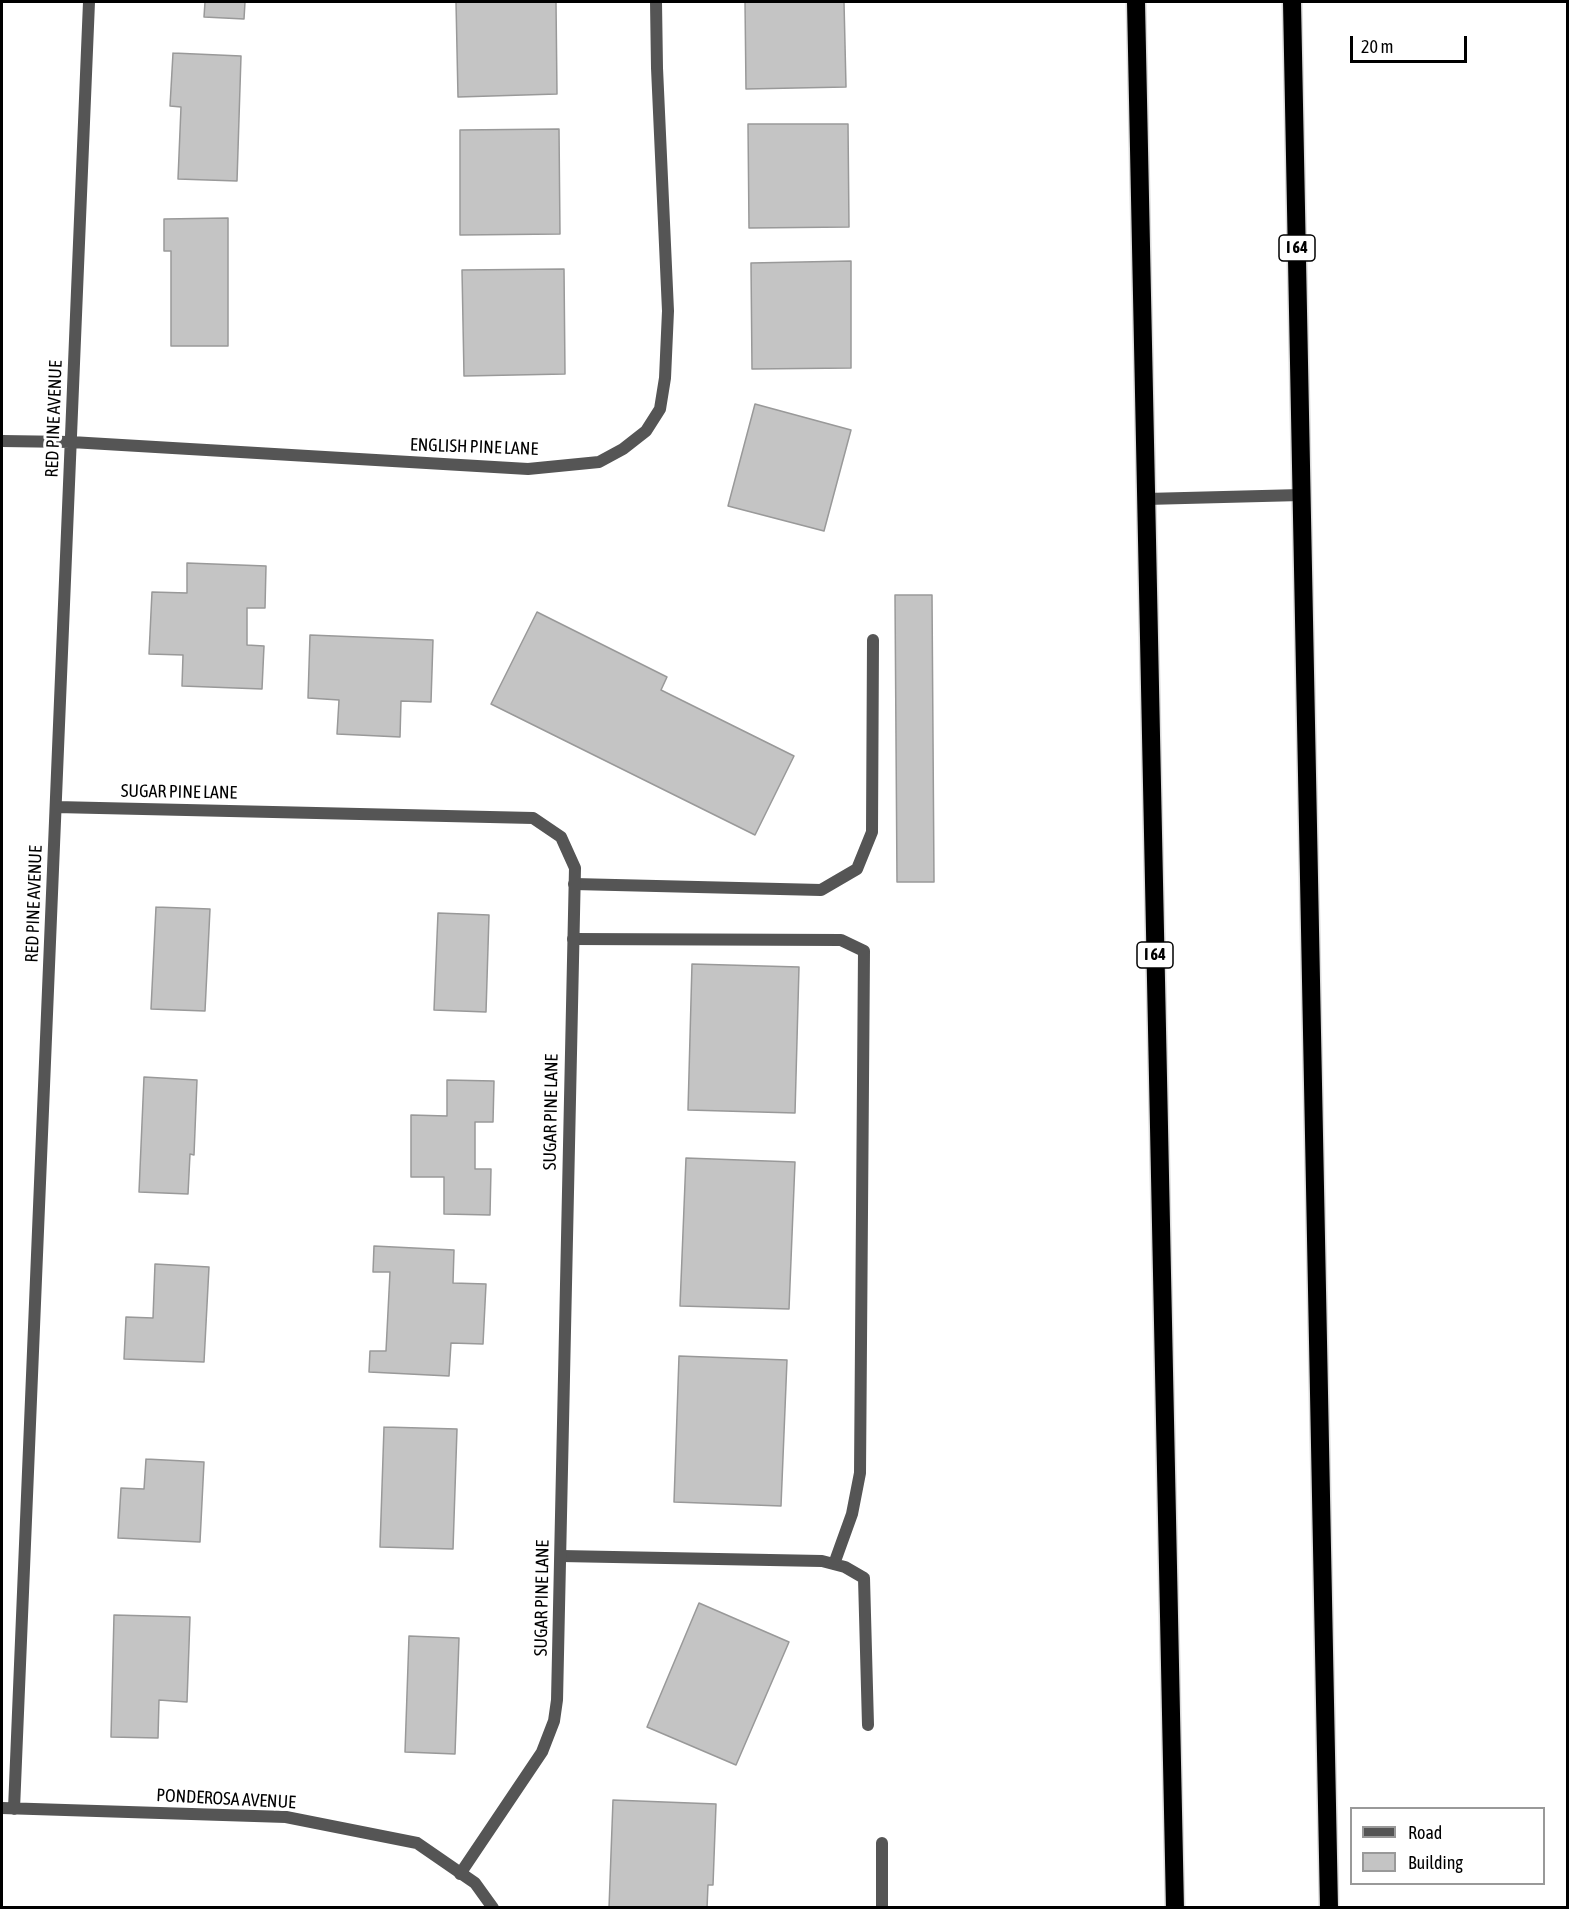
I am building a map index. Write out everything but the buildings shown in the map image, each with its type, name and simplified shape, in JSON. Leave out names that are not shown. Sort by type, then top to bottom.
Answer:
[{"type":"highway","name":"I 64","points":[[1136,2],[1175,1908]]},
{"type":"highway","name":"I 64","points":[[1292,2],[1329,1908]]},
{"type":"street","name":"RED PINE AVENUE","points":[[8,1808],[56,807],[89,2]]},
{"type":"street","name":"ENGLISH PINE LANE","points":[[2,441],[71,442],[528,469],[599,462],[623,449],[646,431],[660,409],[665,378],[668,311],[656,2]]},
{"type":"street","points":[[1146,500],[1301,495]]},
{"type":"street","points":[[574,884],[821,890],[857,869],[872,832],[873,640]]},
{"type":"street","name":"SUGAR PINE LANE","points":[[56,807],[533,818],[561,837],[574,868],[557,1700],[554,1721],[542,1752],[460,1874]]},
{"type":"street","points":[[573,939],[841,940],[864,951],[860,1473],[852,1514],[834,1564]]},
{"type":"street","points":[[561,1556],[822,1561],[845,1567],[864,1578],[868,1725]]},
{"type":"street","name":"PONDEROSA AVENUE","points":[[8,1808],[286,1817],[417,1843],[475,1883],[493,1908]]},
{"type":"street","points":[[882,1843],[882,1908]]}]
